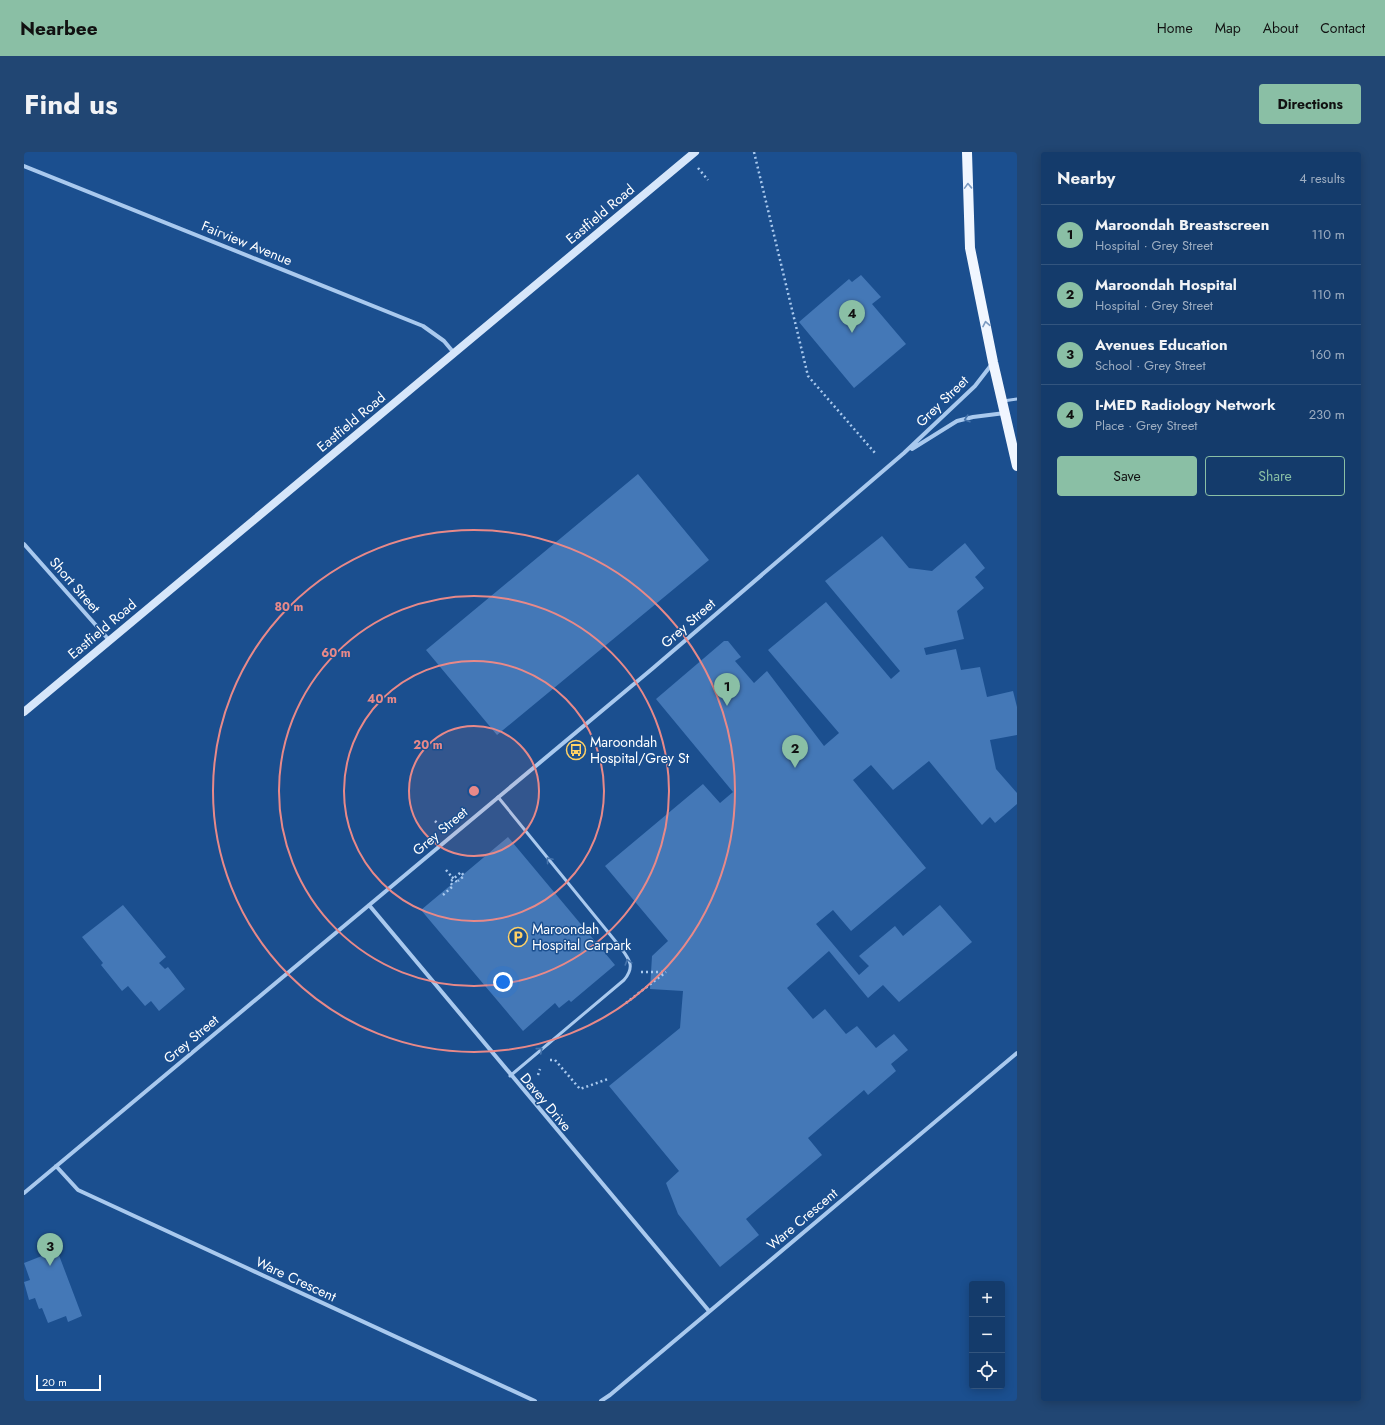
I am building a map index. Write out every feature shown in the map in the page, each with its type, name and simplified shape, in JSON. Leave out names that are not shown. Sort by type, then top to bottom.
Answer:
[{"type":"main road","name":"Eastfield Road","points":[[24,712],[695,152]]},
{"type":"main road","points":[[967,152],[970,248],[993,362],[1017,466]]},
{"type":"street","name":"Fairview Avenue","points":[[24,166],[423,326],[444,341],[454,353]]},
{"type":"street","name":"Grey Street","points":[[24,1193],[652,669],[904,454],[975,386],[993,362]]},
{"type":"street","name":"Grey Street","points":[[904,454],[958,421],[973,416],[1005,413]]},
{"type":"street","name":"Short Street","points":[[24,544],[109,640]]},
{"type":"street","name":"Davey Drive","points":[[369,905],[510,1076],[708,1311]]},
{"type":"street","name":"Ware Crescent","points":[[601,1401],[610,1396],[708,1311],[1017,1053]]},
{"type":"street","name":"Ware Crescent","points":[[56,1166],[65,1178],[84,1193],[535,1401]]},
{"type":"lane","points":[[1003,402],[1017,399]]},
{"type":"lane","points":[[498,797],[621,948],[629,959],[630,968],[630,972],[624,980],[510,1076]]},
{"type":"path","points":[[754,152],[808,376],[875,454]]},
{"type":"path","points":[[576,750],[582,756]]},
{"type":"path","points":[[436,821],[440,826]]},
{"type":"path","points":[[443,895],[453,886],[450,882],[454,878],[446,870]]},
{"type":"path","points":[[626,1003],[666,972]]},
{"type":"path","points":[[538,1075],[540,1068],[552,1059],[555,1060],[580,1089],[608,1080]]},
{"type":"building","points":[[861,275],[881,297],[872,304],[906,344],[854,388],[799,322],[849,279],[852,282]]},
{"type":"building","points":[[638,474],[709,560],[497,735],[426,650]]},
{"type":"building","points":[[882,536],[909,568],[932,571],[965,543],[985,568],[975,577],[984,588],[957,611],[964,639],[924,648],[926,655],[956,649],[961,670],[980,667],[987,697],[1013,691],[1017,707],[1017,735],[990,740],[996,769],[1017,793],[1017,804],[995,823],[990,817],[982,825],[929,761],[893,790],[871,765],[853,780],[926,868],[851,931],[833,910],[816,924],[859,975],[869,966],[859,956],[895,926],[903,936],[940,905],[972,942],[899,1002],[883,985],[868,998],[829,951],[787,988],[813,1019],[825,1009],[846,1034],[857,1026],[876,1048],[894,1034],[908,1050],[891,1064],[896,1071],[868,1095],[864,1090],[808,1138],[822,1155],[746,1219],[759,1235],[720,1267],[678,1214],[666,1183],[679,1171],[609,1086],[680,1028],[683,991],[650,989],[652,956],[668,941],[605,866],[703,784],[720,803],[733,792],[656,699],[724,641],[728,641],[741,657],[735,661],[754,683],[767,671],[824,746],[839,733],[768,650],[826,602],[891,679],[900,671],[825,581]]},
{"type":"building","name":"Maroondah Hospital Carpark","points":[[508,837],[615,965],[571,1002],[569,1000],[559,1008],[555,1003],[523,1031],[421,910]]},
{"type":"building","points":[[123,905],[166,957],[159,963],[165,969],[168,967],[185,989],[159,1011],[151,1001],[145,1006],[128,986],[122,991],[101,965],[103,963],[82,937]]},
{"type":"building","points":[[57,1250],[82,1316],[68,1322],[66,1316],[48,1323],[42,1308],[39,1309],[35,1298],[29,1300],[24,1282],[30,1280],[24,1263]]},
{"type":"place","name":"I-MED Radiology Network","points":[[852,333]]},
{"type":"place","name":"Maroondah Breastscreen","points":[[727,706]]},
{"type":"place","name":"Maroondah Hospital/Grey St","points":[[576,750]]},
{"type":"place","name":"Maroondah Hospital","points":[[795,768]]},
{"type":"place","name":"Maroondah Hospital Carpark","points":[[518,937]]},
{"type":"place","name":"Avenues Education","points":[[50,1266]]}]
